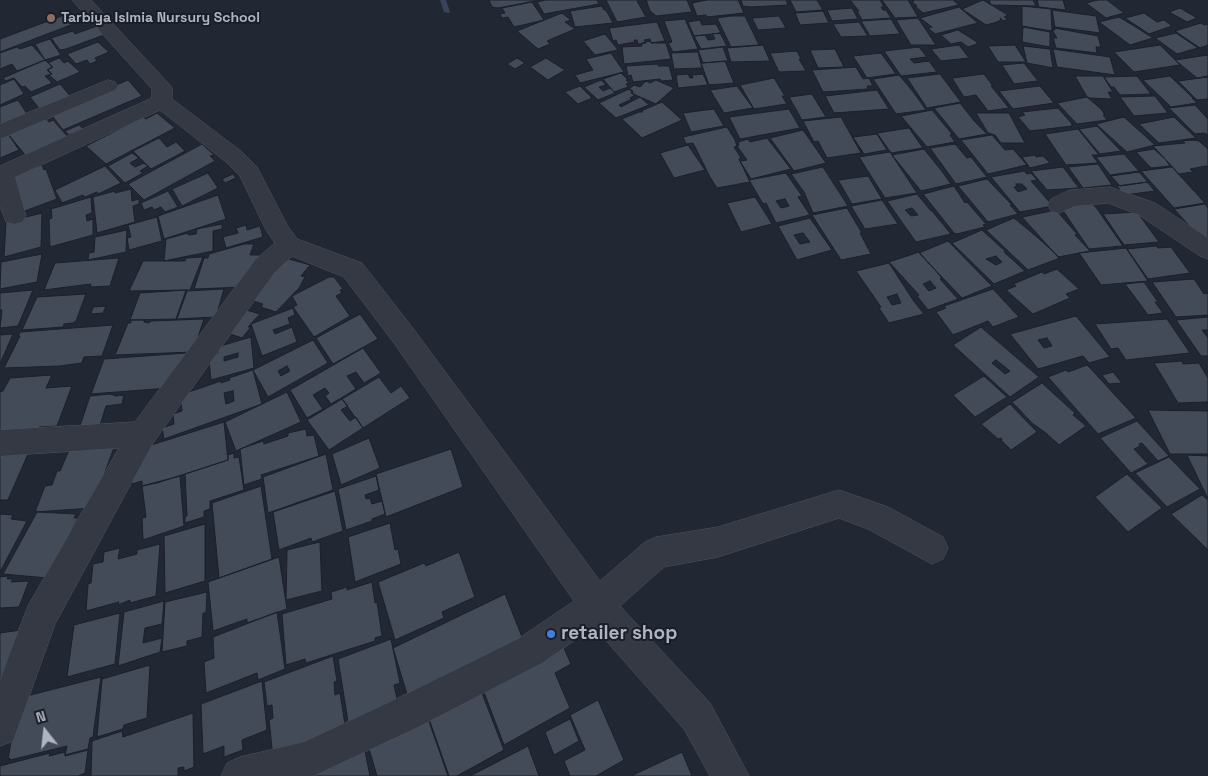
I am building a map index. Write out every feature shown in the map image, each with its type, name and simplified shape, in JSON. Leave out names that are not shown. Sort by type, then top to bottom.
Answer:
[{"type":"street","points":[[81,0],[162,88],[162,102]]},
{"type":"street","points":[[0,132],[108,86]]},
{"type":"street","points":[[14,216],[1,174],[162,102]]},
{"type":"street","points":[[162,102],[234,157],[249,172],[278,230],[289,245],[352,270],[403,335],[597,605],[697,716],[730,776]]},
{"type":"street","points":[[1058,206],[1070,198],[1110,195],[1147,209],[1208,250]]},
{"type":"street","points":[[0,728],[41,616],[142,434],[265,266],[289,245]]},
{"type":"street","points":[[0,443],[142,434]]},
{"type":"street","points":[[240,776],[307,760],[403,715],[530,651],[597,605],[656,553],[718,542],[839,504],[877,517],[932,548]]},
{"type":"building","points":[[489,0],[535,1],[498,8],[492,7]]},
{"type":"building","points":[[545,0],[597,0],[599,4],[544,14],[537,2]]},
{"type":"building","points":[[606,0],[639,0],[637,1],[646,17],[617,22]]},
{"type":"building","points":[[646,0],[687,0],[692,12],[656,16],[650,11]]},
{"type":"building","points":[[707,0],[738,0],[744,13],[707,17],[706,15],[697,16],[692,3]]},
{"type":"building","points":[[741,0],[786,0],[788,5],[751,7],[743,6]]},
{"type":"building","points":[[790,0],[817,0],[823,10],[796,12]]},
{"type":"building","points":[[850,0],[880,0],[884,7],[881,7],[883,10],[886,10],[891,18],[862,20],[857,11],[859,11]]},
{"type":"building","points":[[882,0],[908,0],[918,17],[895,18]]},
{"type":"building","points":[[913,0],[953,0],[959,5],[923,13],[915,6],[917,6],[912,2]]},
{"type":"building","points":[[983,0],[1008,15],[1004,17],[1008,19],[1004,21],[1000,18],[1001,20],[997,22],[986,25],[962,9]]},
{"type":"building","points":[[989,0],[1033,0],[1036,6],[991,5]]},
{"type":"building","points":[[1037,0],[1063,0],[1066,10],[1039,7]]},
{"type":"building","points":[[1107,0],[1124,13],[1106,18],[1086,3]]},
{"type":"building","points":[[532,2],[544,20],[514,27],[508,17],[502,18],[500,14],[505,13],[502,8]]},
{"type":"building","points":[[602,6],[613,23],[575,27],[570,11]]},
{"type":"building","points":[[1022,6],[1051,9],[1052,31],[1022,26]]},
{"type":"building","points":[[959,7],[978,23],[935,34],[928,28],[932,27],[920,18]]},
{"type":"building","points":[[852,8],[858,19],[832,21],[827,10]]},
{"type":"building","points":[[1180,8],[1197,18],[1187,22],[1169,12]]},
{"type":"building","points":[[1052,10],[1096,16],[1100,33],[1055,27]]},
{"type":"building","points":[[823,11],[829,23],[800,25],[795,13]]},
{"type":"building","points":[[562,13],[571,20],[565,22],[575,29],[547,41],[550,44],[538,49],[517,31]]},
{"type":"building","points":[[1144,13],[1157,22],[1164,20],[1172,26],[1149,34],[1125,18]]},
{"type":"building","points":[[67,14],[76,23],[0,52],[0,39]]},
{"type":"building","points":[[745,16],[759,45],[731,47],[717,18]]},
{"type":"building","points":[[779,16],[786,28],[758,30],[752,18]]},
{"type":"building","points":[[1119,17],[1153,38],[1130,45],[1099,22]]},
{"type":"building","points":[[918,18],[936,45],[911,45],[896,20]]},
{"type":"building","points":[[685,19],[698,49],[673,52],[668,43],[672,42],[664,21]]},
{"type":"building","points":[[891,19],[900,34],[870,36],[861,21]]},
{"type":"building","points":[[700,20],[702,25],[716,24],[721,33],[694,36],[688,22]]},
{"type":"building","points":[[657,22],[665,41],[651,43],[650,39],[644,40],[646,43],[638,44],[637,40],[634,40],[635,42],[618,45],[616,40],[613,41],[609,28]]},
{"type":"building","points":[[859,22],[868,36],[841,37],[833,24]]},
{"type":"building","points":[[1201,23],[1204,25],[1208,24],[1208,45],[1200,48],[1175,31]]},
{"type":"building","points":[[97,26],[104,35],[66,49],[60,50],[51,38],[73,31],[75,34]]},
{"type":"building","points":[[1023,27],[1050,32],[1050,47],[1022,42]]},
{"type":"building","points":[[1054,28],[1098,36],[1101,47],[1096,47],[1097,53],[1056,48],[1053,38],[1057,38],[1052,30],[1055,30]]},
{"type":"building","points":[[958,30],[977,42],[977,44],[968,47],[961,42],[951,44],[941,35]]},
{"type":"building","points":[[720,33],[727,46],[701,49],[694,36],[705,35],[708,40],[715,39],[712,34]]},
{"type":"building","points":[[1176,33],[1198,48],[1177,54],[1155,38]]},
{"type":"building","points":[[605,34],[618,50],[595,55],[583,41]]},
{"type":"building","points":[[50,39],[61,55],[45,60],[35,44]]},
{"type":"building","points":[[650,41],[651,43],[666,43],[671,59],[624,64],[622,47],[642,46],[642,43]]},
{"type":"building","points":[[98,42],[109,52],[95,58],[97,61],[90,64],[87,60],[76,64],[67,54]]},
{"type":"building","points":[[32,45],[45,60],[17,71],[12,64],[0,69],[0,53],[17,47],[20,49]]},
{"type":"building","points":[[763,45],[770,61],[731,62],[727,48]]},
{"type":"building","points":[[959,45],[969,58],[941,61],[931,49]]},
{"type":"building","points":[[1015,45],[1026,62],[998,62],[988,46]]},
{"type":"building","points":[[1160,45],[1180,65],[1134,72],[1114,52]]},
{"type":"building","points":[[1023,46],[1050,49],[1053,68],[1027,63]]},
{"type":"building","points":[[723,47],[728,61],[703,63],[698,50]]},
{"type":"building","points":[[919,47],[927,57],[910,59],[914,63],[929,61],[937,72],[901,76],[884,51]]},
{"type":"building","points":[[835,49],[844,67],[818,68],[810,50]]},
{"type":"building","points":[[1053,49],[1110,57],[1115,75],[1057,67]]},
{"type":"building","points":[[797,51],[806,71],[779,72],[770,53]]},
{"type":"building","points":[[698,52],[702,68],[674,69],[671,53]]},
{"type":"building","points":[[611,53],[624,72],[580,83],[575,75],[593,70],[586,59]]},
{"type":"building","points":[[881,53],[896,74],[867,78],[853,56]]},
{"type":"building","points":[[1208,55],[1208,76],[1197,78],[1175,60]]},
{"type":"building","points":[[59,58],[64,63],[68,61],[80,72],[57,82],[49,75],[52,74],[48,70],[53,67],[48,63]]},
{"type":"building","points":[[517,58],[525,63],[515,69],[507,64]]},
{"type":"building","points":[[546,58],[565,70],[548,80],[530,67]]},
{"type":"building","points":[[45,60],[52,67],[47,70],[51,74],[45,76],[52,83],[31,92],[25,86],[22,87],[14,78],[6,81],[3,78]]},
{"type":"building","points":[[725,61],[734,83],[709,85],[701,63]]},
{"type":"building","points":[[1024,63],[1038,81],[1014,84],[1002,65]]},
{"type":"building","points":[[658,64],[658,66],[669,66],[673,80],[661,81],[660,79],[633,82],[631,75],[628,76],[626,66]]},
{"type":"building","points":[[856,67],[863,79],[869,78],[873,86],[867,86],[868,89],[823,92],[812,70]]},
{"type":"building","points":[[621,73],[628,80],[626,80],[629,83],[626,84],[628,87],[614,92],[603,79]]},
{"type":"building","points":[[688,74],[690,78],[693,78],[692,75],[703,74],[708,85],[678,88],[676,75]]},
{"type":"building","points":[[940,74],[961,102],[927,108],[907,78]]},
{"type":"building","points":[[984,74],[1009,108],[988,111],[976,95],[964,97],[952,78]]},
{"type":"building","points":[[899,75],[926,110],[896,114],[873,79]]},
{"type":"building","points":[[1075,76],[1103,76],[1113,92],[1108,92],[1112,99],[1087,97]]},
{"type":"building","points":[[1137,76],[1151,94],[1120,95],[1104,77]]},
{"type":"building","points":[[1170,76],[1197,103],[1171,107],[1143,80]]},
{"type":"building","points":[[1208,77],[1208,99],[1197,100],[1178,81]]},
{"type":"building","points":[[774,78],[785,96],[782,96],[787,104],[754,109],[740,85]]},
{"type":"building","points":[[14,79],[24,94],[0,105],[0,85]]},
{"type":"building","points":[[128,80],[142,96],[63,130],[50,113]]},
{"type":"building","points":[[601,80],[606,85],[599,87],[603,91],[610,88],[615,93],[598,100],[584,87]]},
{"type":"building","points":[[656,80],[674,88],[656,104],[631,93],[633,91],[629,89],[634,85],[640,87],[646,81],[650,83]]},
{"type":"building","points":[[60,84],[72,98],[42,112],[30,97]]},
{"type":"building","points":[[580,86],[592,98],[578,104],[565,92]]},
{"type":"building","points":[[737,86],[753,108],[724,113],[710,90]]},
{"type":"building","points":[[1040,86],[1054,103],[1013,109],[999,91]]},
{"type":"building","points":[[629,89],[635,95],[630,98],[632,99],[619,105],[621,107],[640,97],[649,105],[616,118],[599,103]]},
{"type":"building","points":[[877,90],[889,109],[834,113],[825,96]]},
{"type":"building","points":[[812,94],[826,117],[802,120],[789,97]]},
{"type":"building","points":[[1155,96],[1168,113],[1134,116],[1120,97]]},
{"type":"building","points":[[1087,97],[1101,109],[1107,120],[1077,124],[1057,103]]},
{"type":"building","points":[[18,100],[29,117],[0,127],[0,107]]},
{"type":"building","points":[[662,102],[682,120],[642,138],[622,119],[643,112],[641,111]]},
{"type":"building","points":[[960,103],[987,134],[959,139],[934,108]]},
{"type":"building","points":[[1195,105],[1208,119],[1208,135],[1204,133],[1195,134],[1169,108]]},
{"type":"building","points":[[1058,108],[1072,126],[1030,131],[1018,117],[1025,115],[1022,112]]},
{"type":"building","points":[[714,109],[724,126],[691,132],[683,113]]},
{"type":"building","points":[[789,109],[800,128],[740,139],[729,117]]},
{"type":"building","points":[[932,110],[952,134],[950,135],[955,142],[927,147],[901,116]]},
{"type":"building","points":[[157,113],[175,128],[106,164],[86,146],[143,117],[146,119]]},
{"type":"building","points":[[976,113],[1009,113],[1025,143],[1001,143],[995,135],[988,133]]},
{"type":"building","points":[[44,115],[49,122],[53,120],[68,137],[26,156],[8,134]]},
{"type":"building","points":[[841,117],[861,153],[827,158],[818,141],[814,142],[803,121]]},
{"type":"building","points":[[1124,117],[1155,145],[1127,152],[1096,124]]},
{"type":"building","points":[[1174,117],[1196,138],[1159,143],[1139,124]]},
{"type":"building","points":[[79,125],[83,129],[69,135],[65,131]]},
{"type":"building","points":[[1097,126],[1121,151],[1100,154],[1079,129]]},
{"type":"building","points":[[727,127],[735,140],[737,146],[734,147],[741,158],[739,159],[750,182],[717,188],[693,143],[686,144],[683,137]]},
{"type":"building","points":[[909,128],[923,148],[891,153],[877,133]]},
{"type":"building","points":[[1078,129],[1099,155],[1092,155],[1098,163],[1066,165],[1045,134]]},
{"type":"building","points":[[803,130],[826,163],[794,171],[770,138]]},
{"type":"building","points":[[0,133],[8,134],[19,150],[0,158]]},
{"type":"building","points":[[877,134],[887,150],[864,154],[853,137]]},
{"type":"building","points":[[992,135],[1005,150],[1013,149],[1027,165],[988,174],[961,140]]},
{"type":"building","points":[[159,138],[167,147],[176,142],[185,151],[151,169],[133,151]]},
{"type":"building","points":[[767,138],[791,169],[751,179],[740,161],[747,160],[737,146],[739,145],[738,142],[748,139],[750,142]]},
{"type":"building","points":[[1183,141],[1199,141],[1208,149],[1208,167],[1190,169],[1193,172],[1179,174],[1153,146],[1185,143]]},
{"type":"building","points":[[202,144],[214,155],[210,156],[215,161],[144,200],[128,184]]},
{"type":"building","points":[[955,144],[967,158],[971,157],[987,177],[956,184],[930,148]]},
{"type":"building","points":[[688,145],[705,170],[674,178],[660,153]]},
{"type":"building","points":[[924,149],[951,184],[921,191],[892,155]]},
{"type":"building","points":[[1154,149],[1170,166],[1151,168],[1136,152]]},
{"type":"building","points":[[890,152],[917,193],[885,198],[859,157]]},
{"type":"building","points":[[132,153],[139,158],[130,163],[135,167],[144,163],[148,166],[140,171],[143,173],[125,183],[108,166]]},
{"type":"building","points":[[1124,154],[1139,171],[1110,175],[1096,157]]},
{"type":"building","points":[[1035,155],[1036,157],[1043,156],[1050,163],[1030,168],[1022,157]]},
{"type":"building","points":[[1098,164],[1112,185],[1083,188],[1068,167]]},
{"type":"building","points":[[42,165],[44,170],[46,169],[57,199],[22,212],[7,177]]},
{"type":"building","points":[[105,166],[121,183],[98,194],[97,192],[85,197],[83,195],[62,203],[55,190]]},
{"type":"building","points":[[823,167],[848,206],[813,213],[804,192],[791,174]]},
{"type":"building","points":[[1063,167],[1079,188],[1047,190],[1031,171]]},
{"type":"building","points":[[1172,167],[1205,203],[1174,208],[1141,171]]},
{"type":"building","points":[[1024,171],[1027,174],[1031,173],[1037,180],[1031,181],[1053,206],[1020,212],[991,177]],"holes":[[[1016,184],[1022,184],[1027,189],[1018,192],[1014,187],[1017,186]]]},
{"type":"building","points":[[1139,172],[1148,182],[1120,186],[1111,176]]},
{"type":"building","points":[[208,173],[218,188],[182,206],[172,189]]},
{"type":"building","points":[[786,173],[802,196],[798,197],[810,215],[776,223],[766,203],[763,204],[749,180]],"holes":[[[785,199],[789,206],[781,208],[776,201]]]},
{"type":"building","points":[[233,174],[236,178],[225,183],[222,179]]},
{"type":"building","points":[[868,176],[882,199],[852,204],[838,180]]},
{"type":"building","points":[[987,179],[1018,214],[988,222],[958,186]]},
{"type":"building","points":[[1147,182],[1155,191],[1124,195],[1117,186]]},
{"type":"building","points":[[954,186],[965,203],[967,202],[986,224],[983,225],[985,227],[957,234],[954,233],[923,194]]},
{"type":"building","points":[[131,189],[132,201],[139,199],[139,204],[133,206],[135,222],[97,233],[93,197]]},
{"type":"building","points":[[168,191],[178,207],[165,212],[161,207],[154,210],[152,207],[144,210],[141,203]]},
{"type":"building","points":[[917,194],[951,234],[916,242],[887,201]],"holes":[[[912,208],[918,215],[911,216],[905,210]]]},
{"type":"building","points":[[218,195],[226,219],[164,239],[158,216]]},
{"type":"building","points":[[91,197],[92,213],[86,215],[87,221],[93,219],[93,235],[50,247],[49,219],[52,218],[51,209]]},
{"type":"building","points":[[755,197],[772,224],[741,232],[727,203]]},
{"type":"building","points":[[882,200],[898,224],[865,229],[851,206]]},
{"type":"building","points":[[1091,204],[1095,206],[1123,246],[1089,249],[1062,209],[1063,207]]},
{"type":"building","points":[[1205,204],[1208,208],[1208,244],[1174,209]]},
{"type":"building","points":[[847,208],[862,233],[860,233],[871,254],[841,260],[812,215]]},
{"type":"building","points":[[1056,210],[1090,251],[1058,257],[1022,217]]},
{"type":"building","points":[[1137,212],[1159,242],[1124,245],[1103,214]]},
{"type":"building","points":[[42,213],[41,247],[4,257],[6,222]]},
{"type":"building","points":[[157,217],[162,241],[129,250],[127,238],[131,237],[128,225]]},
{"type":"building","points":[[810,218],[832,250],[797,260],[778,226]],"holes":[[[803,233],[810,242],[800,244],[794,235]]]},
{"type":"building","points":[[1014,218],[1060,258],[1028,270],[986,230]]},
{"type":"building","points":[[222,224],[222,229],[213,231],[213,251],[164,261],[166,239],[188,233],[188,235],[196,234],[197,229]]},
{"type":"building","points":[[246,225],[247,230],[260,226],[263,237],[226,248],[223,237],[238,233],[236,228]]},
{"type":"building","points":[[127,230],[126,252],[88,260],[89,253],[94,252],[95,237]]},
{"type":"building","points":[[982,230],[1025,271],[994,284],[952,243]],"holes":[[[996,256],[1002,262],[996,265],[986,259]]]},
{"type":"building","points":[[948,241],[992,286],[962,298],[919,253]]},
{"type":"building","points":[[244,244],[254,244],[250,255],[261,255],[245,287],[194,289],[204,258],[208,258],[209,254]]},
{"type":"building","points":[[1156,246],[1158,248],[1171,247],[1190,273],[1148,279],[1127,249]]},
{"type":"building","points":[[1126,248],[1148,281],[1101,285],[1079,253]]},
{"type":"building","points":[[919,252],[958,299],[928,310],[917,296],[919,295],[889,262]],"holes":[[[930,281],[936,288],[929,291],[923,284]]]},
{"type":"building","points":[[42,254],[37,282],[0,289],[1,262]]},
{"type":"building","points":[[203,257],[190,290],[129,291],[143,261],[185,261],[186,258]]},
{"type":"building","points":[[119,258],[110,286],[90,287],[91,284],[44,290],[55,263]]},
{"type":"building","points":[[277,259],[287,261],[289,259],[310,265],[301,276],[305,277],[299,288],[276,312],[261,307],[263,304],[250,300],[271,278],[269,277]]},
{"type":"building","points":[[889,263],[924,314],[889,323],[879,308],[881,307],[856,271]],"holes":[[[897,294],[901,303],[892,305],[887,297]]]},
{"type":"building","points":[[1057,269],[1079,289],[1066,294],[1070,298],[1033,314],[1006,290],[1016,286],[1013,284],[1042,272],[1044,274]]},
{"type":"building","points":[[329,277],[334,277],[343,289],[340,290],[342,293],[336,296],[350,316],[314,337],[293,307],[297,305],[292,296]]},
{"type":"building","points":[[1194,279],[1204,294],[1208,293],[1208,315],[1176,317],[1152,282]]},
{"type":"building","points":[[1144,282],[1163,313],[1148,315],[1125,284]]},
{"type":"building","points":[[224,289],[216,317],[177,319],[187,291]]},
{"type":"building","points":[[993,289],[1019,317],[993,327],[988,321],[953,335],[936,312],[946,308],[944,306]]},
{"type":"building","points":[[33,290],[18,326],[0,328],[2,310],[0,310],[0,293]]},
{"type":"building","points":[[186,290],[176,319],[130,320],[140,293]]},
{"type":"building","points":[[86,294],[76,321],[73,323],[64,324],[63,327],[22,330],[37,297]]},
{"type":"building","points":[[106,306],[103,313],[91,314],[93,307]]},
{"type":"building","points":[[293,308],[295,315],[288,318],[290,324],[273,330],[275,334],[292,327],[297,342],[262,356],[251,324]]},
{"type":"building","points":[[243,309],[260,314],[248,327],[251,327],[242,338],[224,332]]},
{"type":"building","points":[[360,314],[378,339],[333,364],[316,338]]},
{"type":"building","points":[[1076,316],[1110,357],[1089,363],[1083,356],[1038,369],[1010,334]],"holes":[[[1047,338],[1052,346],[1044,348],[1038,340]]]},
{"type":"building","points":[[1208,317],[1208,330],[1202,330],[1208,338],[1208,356],[1201,356],[1176,320]]},
{"type":"building","points":[[204,319],[193,352],[115,355],[131,320],[144,320],[144,322],[149,323],[151,321]]},
{"type":"building","points":[[1167,319],[1190,353],[1126,360],[1118,348],[1111,349],[1095,324]]},
{"type":"building","points":[[113,325],[102,356],[84,357],[82,363],[60,366],[4,368],[20,336],[18,337],[20,332]]},
{"type":"building","points":[[981,327],[1039,377],[1010,397],[953,345]],"holes":[[[996,360],[1010,371],[1005,374],[992,363]]]},
{"type":"building","points":[[13,334],[0,364],[0,335]]},
{"type":"building","points":[[251,337],[254,368],[211,380],[209,360],[211,355],[218,353],[217,347]],"holes":[[[238,353],[238,357],[224,361],[224,357]]]},
{"type":"building","points":[[313,340],[328,363],[268,397],[253,370]],"holes":[[[287,366],[290,371],[281,376],[278,371]]]},
{"type":"building","points":[[363,348],[381,373],[364,383],[356,372],[347,376],[356,389],[331,404],[325,396],[329,393],[325,388],[313,395],[323,409],[307,418],[290,390]]},
{"type":"building","points":[[186,353],[180,374],[169,388],[91,394],[104,359]]},
{"type":"building","points":[[1182,361],[1183,364],[1199,363],[1208,378],[1208,402],[1178,403],[1154,363]]},
{"type":"building","points":[[1087,365],[1136,418],[1098,434],[1048,377]]},
{"type":"building","points":[[253,370],[262,404],[164,439],[162,428],[174,424],[173,414],[182,411],[180,395],[221,381],[221,383],[230,380],[229,378]],"holes":[[[233,391],[234,401],[226,404],[224,393]]]},
{"type":"building","points":[[1113,372],[1122,383],[1109,384],[1102,375]]},
{"type":"building","points":[[52,375],[46,388],[72,386],[57,426],[39,427],[35,436],[0,439],[0,392],[3,391],[10,378]]},
{"type":"building","points":[[984,376],[1007,397],[975,417],[953,395]]},
{"type":"building","points":[[379,377],[391,393],[401,386],[410,398],[363,428],[342,399]]},
{"type":"building","points":[[1042,383],[1075,413],[1073,415],[1086,426],[1059,445],[1032,423],[1012,402]]},
{"type":"building","points":[[287,392],[301,422],[236,451],[225,422]]},
{"type":"building","points":[[110,394],[116,396],[124,395],[122,404],[106,406],[97,435],[76,438],[90,396]]},
{"type":"building","points":[[342,399],[348,406],[341,410],[350,421],[356,417],[363,428],[329,450],[307,420]]},
{"type":"building","points":[[1010,404],[1037,432],[1011,450],[1001,438],[998,439],[981,424]]},
{"type":"building","points":[[1148,410],[1208,411],[1208,454],[1170,454]]},
{"type":"building","points":[[1137,421],[1169,456],[1158,461],[1142,443],[1139,444],[1140,446],[1134,449],[1148,464],[1131,473],[1100,438]]},
{"type":"building","points":[[224,422],[228,460],[157,483],[142,486],[142,481],[132,484],[131,459],[145,447]]},
{"type":"building","points":[[306,429],[307,436],[314,435],[319,456],[261,475],[262,479],[244,485],[240,449],[263,441],[264,444],[288,436],[288,433]]},
{"type":"building","points":[[369,438],[380,468],[341,485],[332,454]]},
{"type":"building","points":[[117,439],[92,508],[35,512],[45,486],[52,485],[57,471],[60,471],[73,441]]},
{"type":"building","points":[[31,447],[8,500],[0,500],[0,449]]},
{"type":"building","points":[[451,449],[463,487],[386,517],[376,474]]},
{"type":"building","points":[[234,453],[234,458],[239,457],[244,490],[210,501],[210,509],[204,511],[204,517],[185,523],[185,517],[187,516],[185,474],[228,460],[228,455]]},
{"type":"building","points":[[326,454],[333,490],[268,513],[263,477]]},
{"type":"building","points":[[1187,455],[1208,456],[1208,497],[1207,497]]},
{"type":"building","points":[[1169,457],[1200,489],[1167,507],[1135,473]]},
{"type":"building","points":[[1127,474],[1162,508],[1128,532],[1095,497]]},
{"type":"building","points":[[180,476],[184,526],[143,540],[142,518],[146,517],[142,486]]},
{"type":"building","points":[[376,476],[379,490],[365,495],[366,499],[370,498],[372,504],[382,501],[385,514],[372,519],[372,521],[346,530],[338,489]]},
{"type":"building","points":[[261,486],[272,559],[219,578],[212,503]]},
{"type":"building","points":[[335,491],[343,531],[312,542],[311,538],[279,550],[273,512]]},
{"type":"building","points":[[1202,495],[1208,500],[1208,550],[1171,514]]},
{"type":"building","points":[[37,512],[76,514],[74,518],[78,518],[48,578],[3,574]]},
{"type":"building","points":[[0,514],[13,515],[11,519],[27,521],[0,572]]},
{"type":"building","points":[[390,523],[395,550],[398,549],[401,564],[355,582],[348,537]]},
{"type":"building","points":[[205,524],[205,581],[165,593],[164,536]]},
{"type":"building","points":[[320,542],[322,591],[286,600],[287,550]]},
{"type":"building","points":[[160,544],[156,596],[130,603],[130,600],[118,605],[119,602],[86,611],[88,584],[91,583],[93,564],[103,562],[104,552],[120,548],[118,559],[137,554],[137,550]]},
{"type":"building","points":[[459,552],[475,597],[442,612],[444,618],[395,640],[378,582],[424,563],[426,566]]},
{"type":"building","points":[[279,557],[287,609],[247,623],[247,619],[213,631],[208,582]]},
{"type":"building","points":[[8,576],[7,579],[13,579],[11,582],[29,581],[19,607],[0,608],[0,577]]},
{"type":"building","points":[[372,582],[382,636],[375,638],[375,641],[306,663],[305,659],[286,665],[282,614],[332,599],[331,592],[347,587],[347,590]]},
{"type":"building","points":[[207,592],[206,613],[203,613],[202,637],[187,641],[187,646],[162,652],[165,602]]},
{"type":"building","points":[[505,594],[526,647],[410,704],[393,648]]},
{"type":"building","points":[[164,601],[162,624],[145,628],[143,643],[162,638],[160,652],[118,666],[124,612]]},
{"type":"building","points":[[277,612],[285,669],[258,680],[257,673],[206,693],[204,662],[214,658],[213,637]]},
{"type":"building","points":[[120,613],[115,664],[67,677],[74,625]]},
{"type":"building","points":[[28,629],[0,693],[0,633]]},
{"type":"building","points":[[391,639],[400,683],[394,685],[399,707],[350,734],[338,659]]},
{"type":"building","points":[[563,646],[571,664],[555,673],[570,708],[504,745],[482,687]]},
{"type":"building","points":[[333,656],[337,681],[334,682],[335,695],[340,693],[347,737],[274,767],[269,720],[273,718],[272,705],[267,706],[264,682]]},
{"type":"building","points":[[150,665],[147,718],[124,725],[123,729],[97,737],[102,679]]},
{"type":"building","points":[[101,677],[93,737],[90,738],[88,749],[65,755],[67,746],[8,759],[19,698]]},
{"type":"building","points":[[262,681],[267,730],[242,740],[243,750],[224,757],[224,746],[203,754],[201,704]]},
{"type":"building","points":[[480,688],[504,750],[457,776],[449,776],[428,716]]},
{"type":"building","points":[[598,700],[624,760],[596,776],[570,776],[564,761],[585,750],[570,715]]},
{"type":"building","points":[[425,710],[448,776],[377,776],[367,742]]},
{"type":"building","points":[[193,713],[194,767],[184,771],[184,767],[178,768],[178,776],[91,776],[92,741],[122,731],[123,737]]},
{"type":"building","points":[[570,719],[579,741],[554,755],[545,732]]},
{"type":"building","points":[[364,746],[370,776],[312,776]]},
{"type":"building","points":[[528,746],[539,776],[470,776]]},
{"type":"building","points":[[88,750],[85,773],[78,776],[0,776],[0,766],[50,753],[49,756],[65,752],[65,756]]},
{"type":"building","points":[[682,752],[692,776],[631,776]]},
{"type":"waterway","points":[[443,0],[447,12]]},
{"type":"place","name":"Tarbiya Islmia Nursury School","points":[[51,18]]},
{"type":"place","name":"retailer shop","points":[[551,634]]}]
